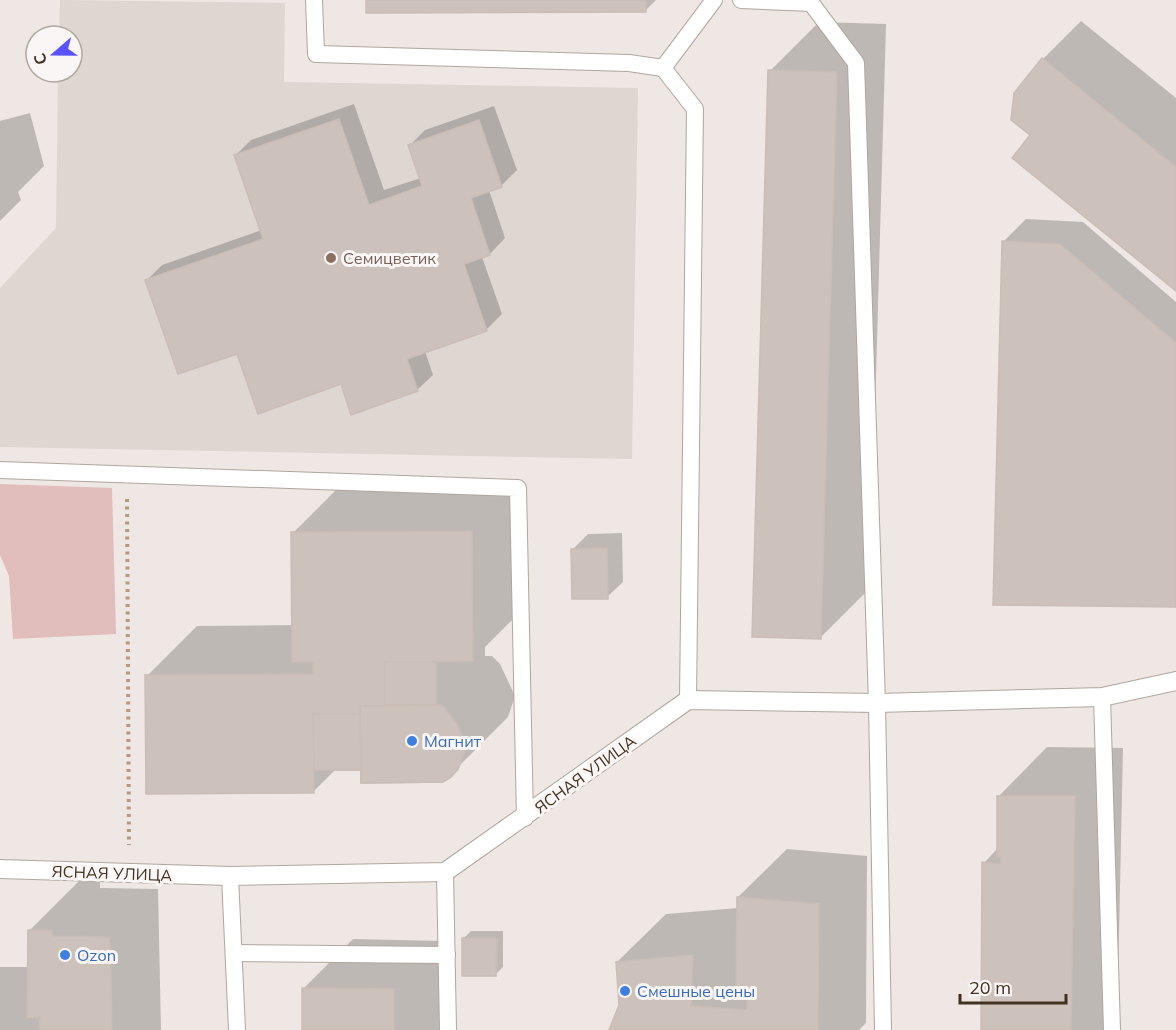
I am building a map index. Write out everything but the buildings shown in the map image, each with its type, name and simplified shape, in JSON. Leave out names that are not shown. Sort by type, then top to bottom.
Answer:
[{"type":"street","points":[[688,700],[877,703],[1102,697],[1176,681]]},
{"type":"street","name":"ЯСНАЯ УЛИЦА","points":[[0,869],[230,876],[446,872],[688,700]]},
{"type":"lane","points":[[314,0],[316,54],[629,63],[663,68],[695,109],[688,700]]},
{"type":"lane","points":[[663,68],[714,0]]},
{"type":"lane","points":[[741,0],[811,3],[856,63],[877,703],[883,1030]]},
{"type":"lane","points":[[0,470],[518,488],[525,818]]},
{"type":"lane","points":[[1102,697],[1112,1030]]},
{"type":"lane","points":[[446,872],[448,1030]]},
{"type":"lane","points":[[230,876],[237,1030]]},
{"type":"lane","points":[[234,953],[447,955]]},
{"type":"path","points":[[126,474],[129,873]]},
{"type":"shaded area","name":"Семицветик","points":[[60,0],[285,3],[284,82],[638,88],[632,459],[0,447],[0,288],[56,228],[58,84],[84,84],[84,24],[59,24]]},
{"type":"shaded area","points":[[0,484],[112,488],[116,634],[13,639],[9,576],[0,555]]},
{"type":"place","name":"Семицветик","points":[[331,258]]},
{"type":"place","name":"Магнит","points":[[412,741]]},
{"type":"place","name":"Ozon","points":[[65,955]]},
{"type":"place","name":"Смешные цены","points":[[625,991]]}]
